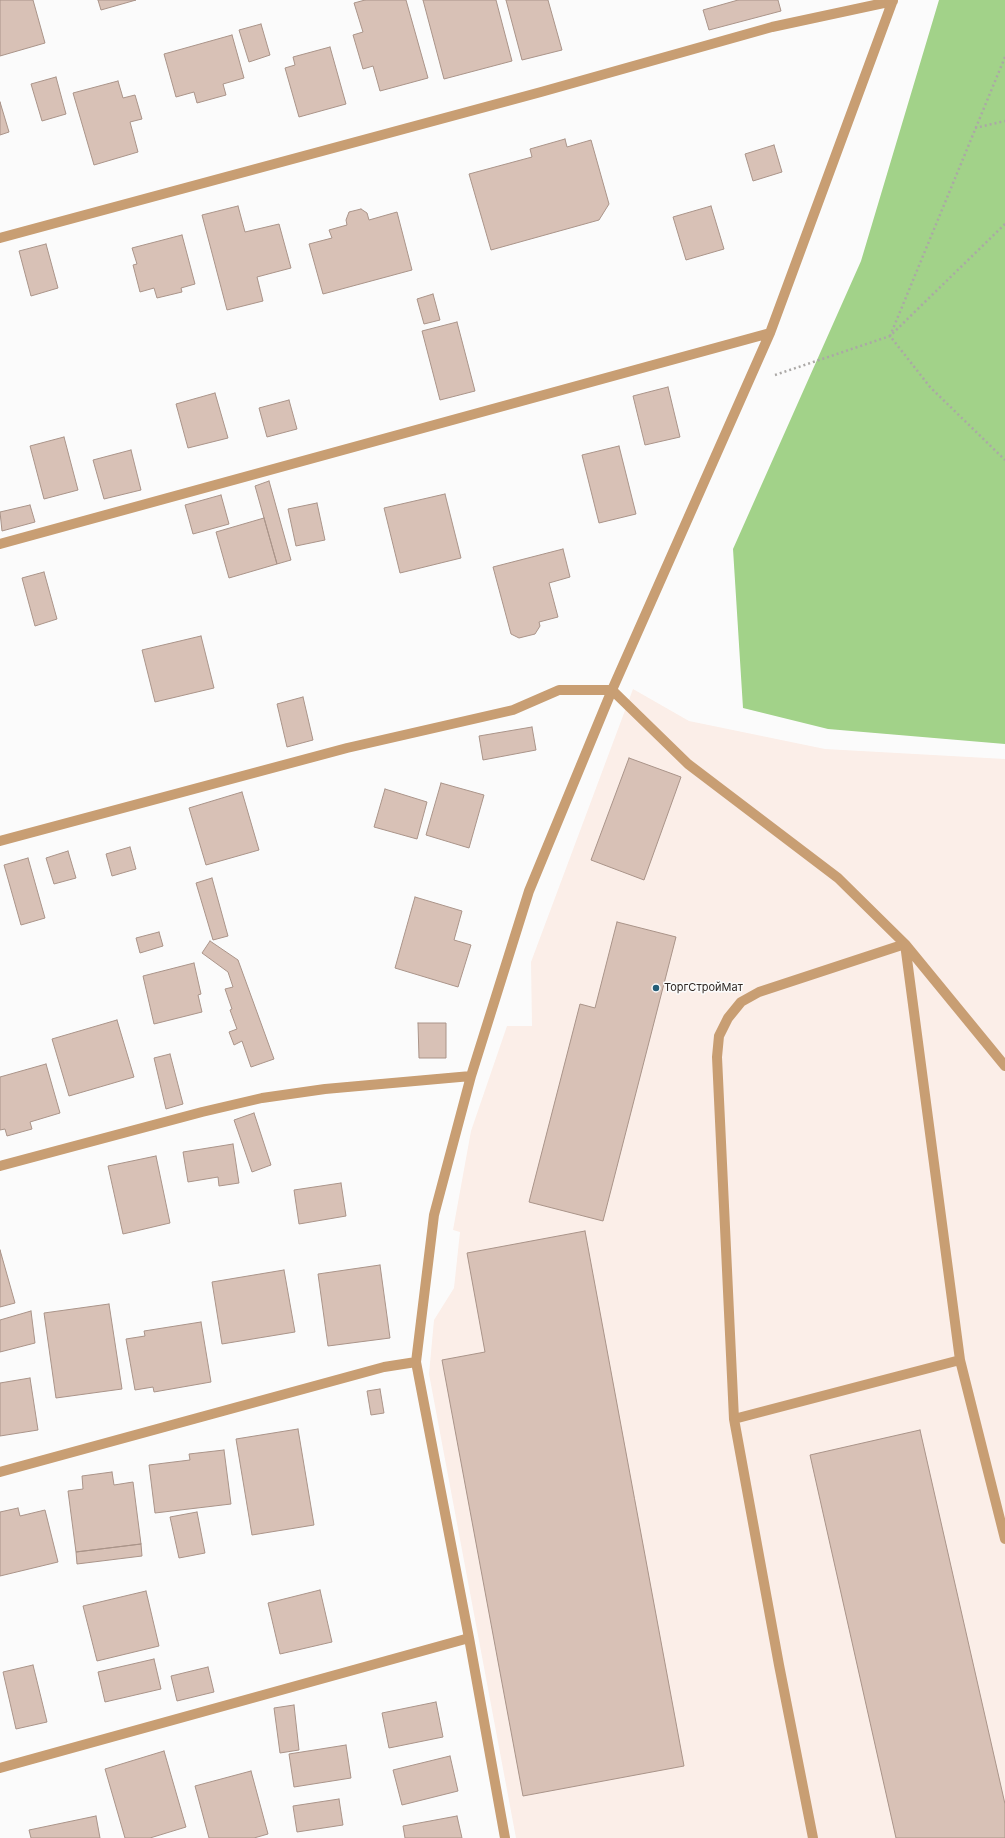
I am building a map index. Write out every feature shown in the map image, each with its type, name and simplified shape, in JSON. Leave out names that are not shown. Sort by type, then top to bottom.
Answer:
[{"type":"lane","points":[[0,238],[541,92],[772,27],[893,0]]},
{"type":"lane","points":[[505,1838],[469,1638],[416,1362],[434,1214],[471,1076],[529,891],[612,690],[770,333],[893,0]]},
{"type":"lane","points":[[0,544],[770,333]]},
{"type":"lane","points":[[0,841],[346,748],[513,710],[559,690],[612,690],[688,764],[838,878],[905,944],[1005,1066]]},
{"type":"lane","points":[[905,944],[960,1360],[1005,1539]]},
{"type":"lane","points":[[813,1838],[779,1665],[734,1419],[717,1057],[719,1036],[728,1018],[741,1002],[759,992],[905,944]]},
{"type":"lane","points":[[0,1166],[202,1112],[262,1098],[325,1089],[471,1076]]},
{"type":"lane","points":[[734,1419],[960,1360]]},
{"type":"lane","points":[[0,1472],[384,1367],[416,1362]]},
{"type":"lane","points":[[0,1768],[469,1638]]},
{"type":"path","points":[[890,336],[1005,58]]},
{"type":"path","points":[[975,128],[1005,120]]},
{"type":"path","points":[[748,384],[890,336],[1005,224]]},
{"type":"path","points":[[890,336],[930,387],[1005,460]]},
{"type":"shaded area","points":[[633,689],[689,721],[825,749],[1005,759],[1005,1838],[516,1838],[429,1374],[434,1320],[454,1288],[460,1232],[453,1230],[471,1131],[507,1026],[532,1026],[531,962]]},
{"type":"green space","points":[[939,0],[1005,0],[1005,744],[828,729],[743,708],[733,549],[861,261]]},
{"type":"building","points":[[0,0],[33,0],[45,43],[0,56]]},
{"type":"building","points":[[98,0],[136,0],[101,10]]},
{"type":"building","points":[[365,0],[406,0],[428,78],[380,91],[373,66],[363,69],[353,35],[363,32],[354,3]]},
{"type":"building","points":[[423,0],[496,0],[512,61],[444,79]]},
{"type":"building","points":[[506,0],[548,0],[562,50],[522,60]]},
{"type":"building","points":[[738,0],[778,0],[781,11],[709,30],[703,10]]},
{"type":"building","points":[[261,24],[270,55],[249,62],[239,30]]},
{"type":"building","points":[[232,35],[244,78],[223,84],[226,95],[197,103],[194,92],[176,97],[164,54]]},
{"type":"building","points":[[330,47],[346,104],[299,117],[285,68],[295,65],[293,57]]},
{"type":"building","points":[[56,77],[66,114],[42,121],[31,84]]},
{"type":"building","points":[[118,81],[123,98],[135,95],[142,119],[130,122],[138,152],[94,165],[73,93]]},
{"type":"building","points":[[0,102],[9,132],[0,135]]},
{"type":"building","points":[[565,139],[567,147],[591,140],[609,204],[599,220],[491,250],[469,174],[532,157],[530,149]]},
{"type":"building","points":[[774,145],[782,172],[753,181],[745,154]]},
{"type":"building","points":[[238,206],[245,232],[279,224],[291,268],[257,277],[263,301],[227,310],[202,215]]},
{"type":"building","points":[[711,206],[724,249],[686,260],[673,217]]},
{"type":"building","points":[[361,209],[367,213],[369,220],[397,212],[412,270],[323,294],[309,244],[332,238],[329,230],[347,225],[346,220],[349,212]]},
{"type":"building","points":[[182,235],[195,284],[181,288],[182,292],[157,298],[154,288],[140,292],[133,265],[137,264],[132,248]]},
{"type":"building","points":[[46,244],[58,288],[31,296],[19,251]]},
{"type":"building","points":[[433,294],[440,320],[424,324],[417,299]]},
{"type":"building","points":[[457,322],[475,391],[440,400],[422,331]]},
{"type":"building","points":[[668,387],[680,437],[645,445],[633,396]]},
{"type":"building","points":[[215,393],[228,438],[188,448],[176,404]]},
{"type":"building","points":[[289,400],[297,429],[267,437],[259,408]]},
{"type":"building","points":[[64,437],[78,490],[44,499],[30,446]]},
{"type":"building","points":[[619,446],[636,514],[599,523],[582,455]]},
{"type":"building","points":[[131,450],[141,490],[104,499],[93,460]]},
{"type":"building","points":[[269,481],[291,560],[277,564],[255,486]]},
{"type":"building","points":[[445,494],[461,558],[400,573],[384,508]]},
{"type":"building","points":[[221,495],[229,524],[193,534],[185,505]]},
{"type":"building","points":[[317,503],[325,540],[296,546],[288,509]]},
{"type":"building","points":[[30,505],[35,522],[2,531],[0,512]]},
{"type":"building","points":[[264,518],[277,564],[229,578],[216,532]]},
{"type":"building","points":[[563,549],[570,577],[549,583],[558,617],[539,622],[540,626],[535,634],[519,638],[511,634],[493,567]]},
{"type":"building","points":[[44,572],[57,619],[35,626],[22,578]]},
{"type":"building","points":[[201,636],[214,688],[155,702],[142,650]]},
{"type":"building","points":[[303,697],[313,740],[287,747],[277,704]]},
{"type":"building","points":[[532,727],[536,750],[483,760],[479,736]]},
{"type":"building","points":[[629,758],[681,777],[644,880],[591,860]]},
{"type":"building","points":[[441,783],[484,795],[469,848],[426,835]]},
{"type":"building","points":[[385,789],[427,802],[417,839],[374,827]]},
{"type":"building","points":[[242,792],[259,850],[206,865],[189,808]]},
{"type":"building","points":[[130,847],[136,869],[112,876],[106,854]]},
{"type":"building","points":[[68,851],[76,878],[54,884],[46,858]]},
{"type":"building","points":[[28,858],[45,918],[21,925],[4,865]]},
{"type":"building","points":[[212,878],[228,936],[213,940],[196,883]]},
{"type":"building","points":[[415,897],[462,911],[454,940],[471,945],[458,987],[395,968]]},
{"type":"building","points":[[617,922],[676,937],[603,1221],[529,1202],[580,1004],[595,1008]]},
{"type":"building","points":[[159,932],[163,946],[140,953],[136,938]]},
{"type":"building","points":[[210,941],[238,960],[274,1059],[251,1067],[242,1041],[234,1045],[229,1032],[237,1029],[230,1010],[232,1009],[225,989],[233,987],[228,972],[202,953]]},
{"type":"building","points":[[194,963],[201,994],[198,995],[202,1012],[154,1024],[143,976]]},
{"type":"building","points":[[117,1020],[134,1077],[69,1096],[52,1039]]},
{"type":"building","points":[[418,1023],[446,1023],[446,1058],[419,1058]]},
{"type":"building","points":[[170,1054],[183,1104],[166,1109],[154,1058]]},
{"type":"building","points":[[46,1064],[60,1113],[30,1122],[32,1129],[7,1136],[5,1129],[0,1130],[0,1077]]},
{"type":"building","points":[[254,1113],[271,1165],[252,1172],[234,1120]]},
{"type":"building","points":[[233,1144],[239,1183],[219,1186],[218,1177],[188,1182],[183,1152]]},
{"type":"building","points":[[156,1156],[170,1223],[123,1234],[108,1166]]},
{"type":"building","points":[[341,1183],[346,1216],[299,1224],[294,1190]]},
{"type":"building","points":[[585,1231],[684,1766],[523,1796],[442,1360],[485,1352],[467,1253]]},
{"type":"building","points":[[0,1250],[15,1303],[0,1307]]},
{"type":"building","points":[[380,1265],[390,1338],[328,1346],[318,1274]]},
{"type":"building","points":[[284,1270],[295,1332],[222,1344],[212,1282]]},
{"type":"building","points":[[109,1304],[122,1389],[56,1398],[44,1313]]},
{"type":"building","points":[[31,1311],[35,1343],[0,1352],[0,1320]]},
{"type":"building","points":[[201,1322],[211,1382],[154,1392],[153,1387],[135,1390],[126,1339],[145,1336],[144,1331]]},
{"type":"building","points":[[30,1378],[38,1430],[0,1436],[0,1383]]},
{"type":"building","points":[[380,1389],[384,1413],[371,1415],[367,1391]]},
{"type":"building","points":[[298,1429],[314,1525],[252,1535],[236,1439]]},
{"type":"building","points":[[920,1430],[1005,1804],[1005,1838],[896,1838],[810,1455]]},
{"type":"building","points":[[224,1450],[231,1504],[155,1513],[149,1465],[190,1460],[189,1454]]},
{"type":"building","points":[[112,1472],[114,1485],[133,1482],[141,1544],[76,1552],[68,1491],[83,1489],[82,1476]]},
{"type":"building","points":[[18,1508],[20,1516],[45,1510],[58,1562],[0,1576],[0,1512]]},
{"type":"building","points":[[197,1512],[205,1553],[179,1558],[170,1517]]},
{"type":"building","points":[[141,1544],[142,1556],[77,1564],[76,1552]]},
{"type":"building","points":[[320,1590],[332,1642],[280,1654],[268,1603]]},
{"type":"building","points":[[146,1591],[159,1646],[97,1661],[83,1606]]},
{"type":"building","points":[[154,1659],[161,1689],[105,1702],[98,1672]]},
{"type":"building","points":[[33,1665],[47,1722],[16,1729],[3,1672]]},
{"type":"building","points":[[208,1667],[214,1692],[177,1701],[171,1676]]},
{"type":"building","points":[[436,1702],[443,1737],[389,1748],[382,1713]]},
{"type":"building","points":[[294,1705],[299,1750],[280,1753],[274,1708]]},
{"type":"building","points":[[346,1745],[351,1778],[294,1787],[289,1754]]},
{"type":"building","points":[[164,1751],[186,1827],[150,1838],[125,1838],[105,1769]]},
{"type":"building","points":[[450,1756],[458,1791],[402,1805],[393,1770]]},
{"type":"building","points":[[251,1771],[268,1834],[254,1838],[209,1838],[195,1786]]},
{"type":"building","points":[[339,1799],[343,1825],[297,1832],[293,1806]]},
{"type":"building","points":[[96,1816],[100,1838],[31,1838],[29,1830]]},
{"type":"building","points":[[457,1816],[462,1838],[405,1838],[403,1826]]},
{"type":"place","name":"ТоргСтройМат","points":[[656,988]]}]
